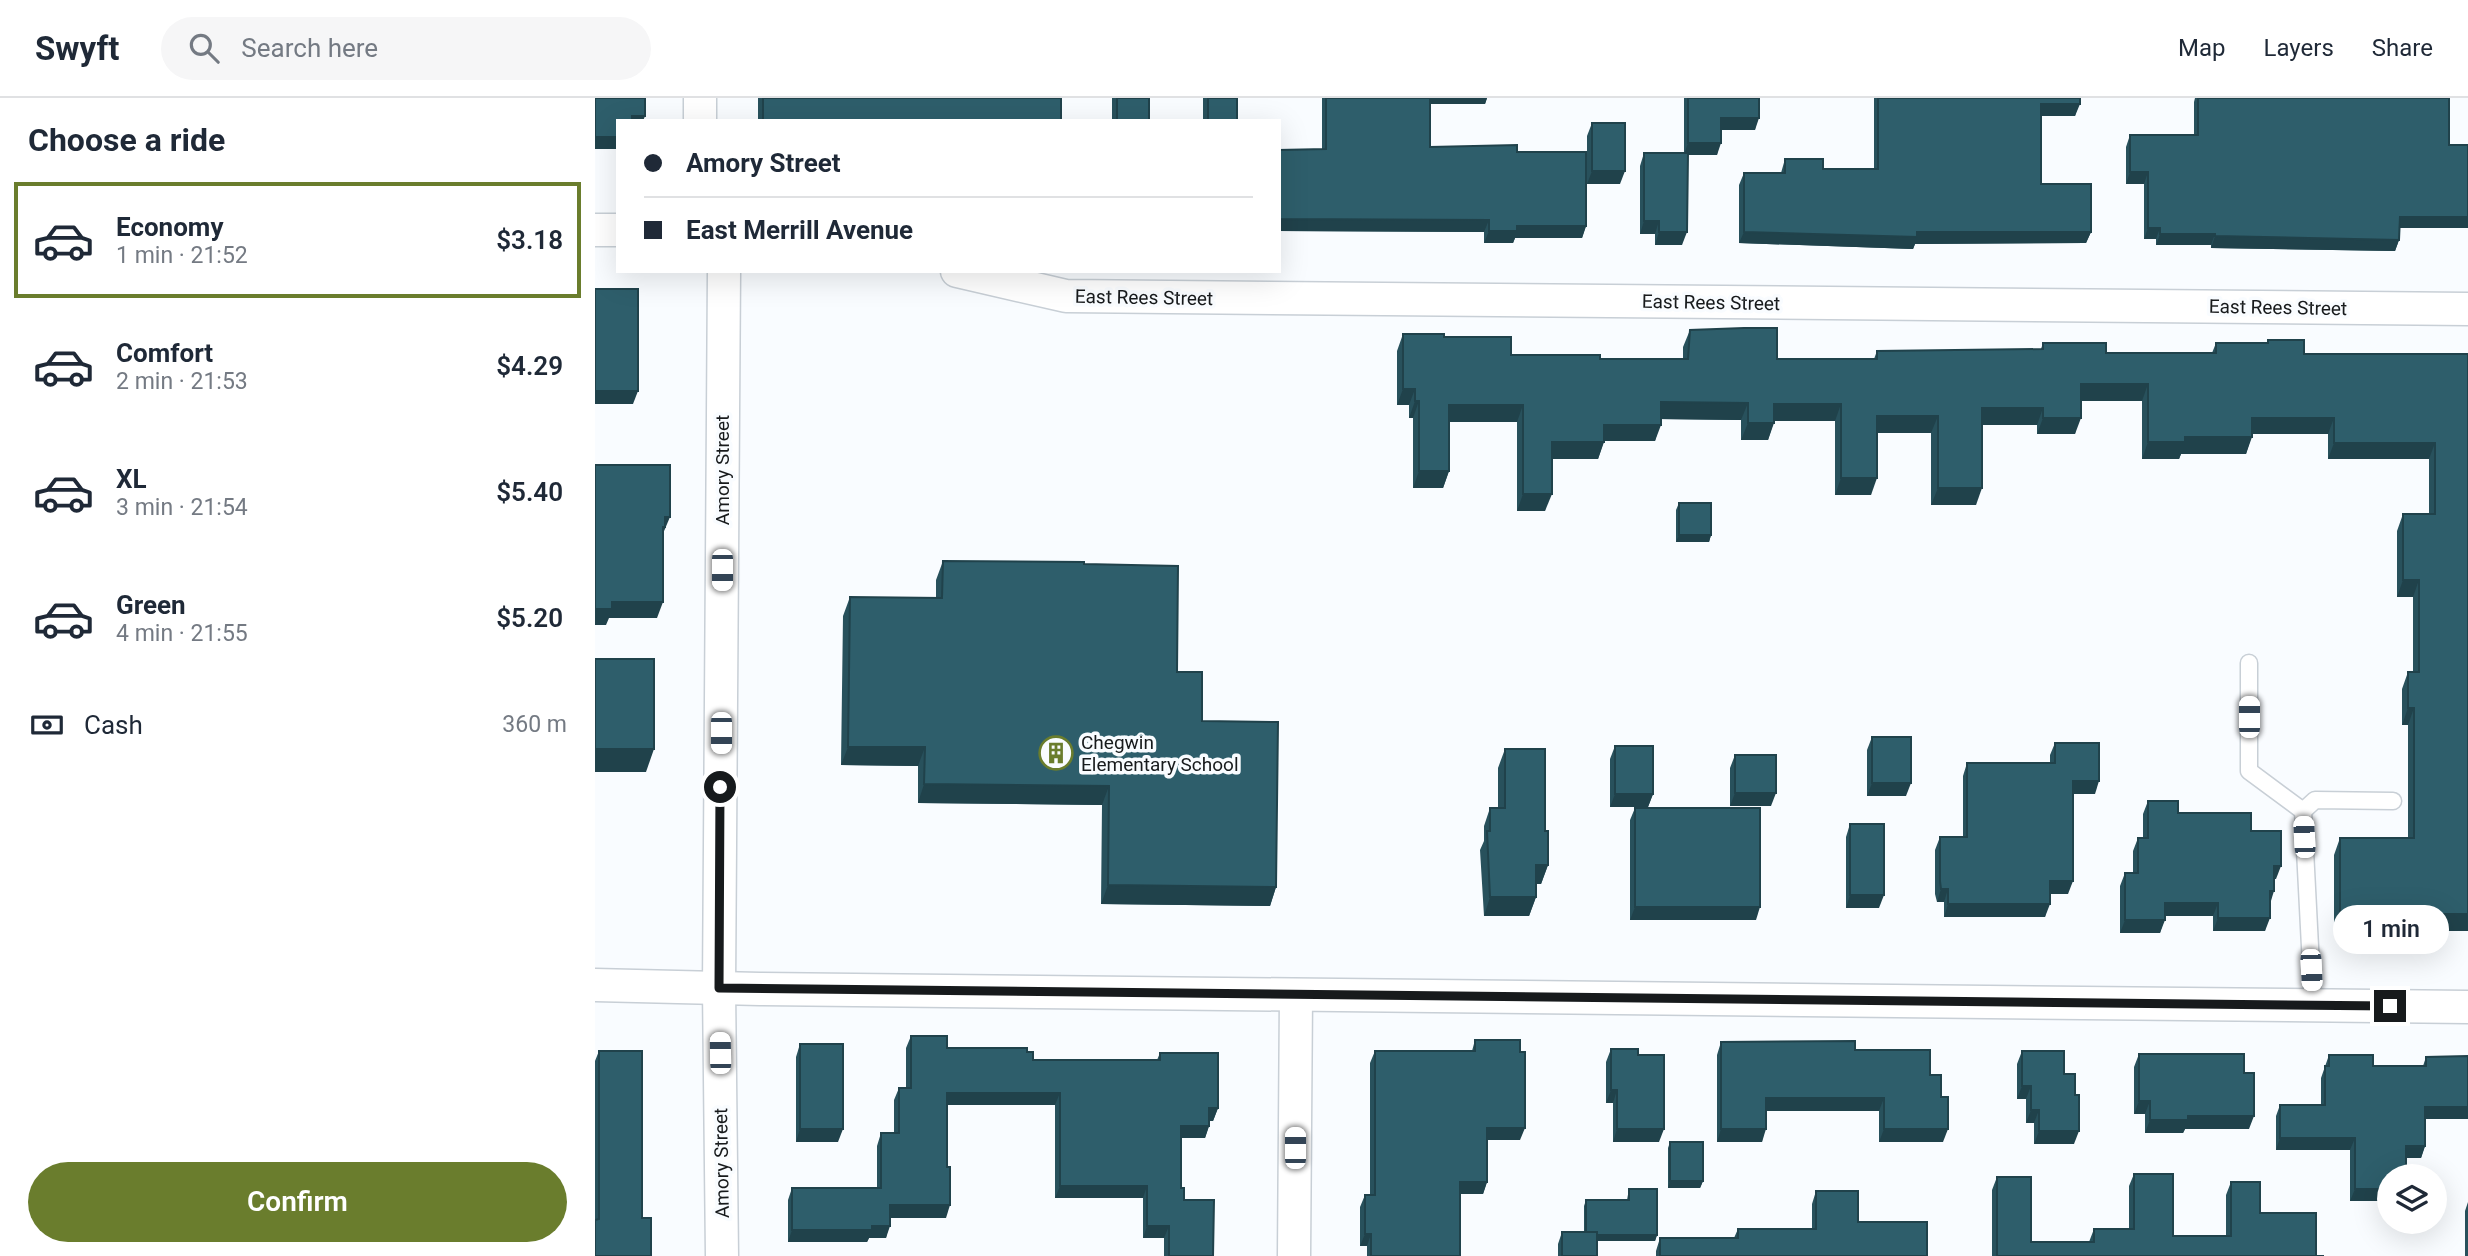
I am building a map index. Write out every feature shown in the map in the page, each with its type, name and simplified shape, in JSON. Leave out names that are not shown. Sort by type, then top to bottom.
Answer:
[{"type":"street","points":[[700,98],[700,119]]},
{"type":"street","points":[[595,230],[616,230]]},
{"type":"street","name":"Amory Street","points":[[722,1256],[719,988],[724,273]]},
{"type":"street","name":"East Rees Street","points":[[966,273],[1066,296],[2468,309]]},
{"type":"street","points":[[595,985],[2468,1007]]},
{"type":"street","points":[[1294,1256],[1296,995]]},
{"type":"lane","points":[[2249,663],[2249,771],[2303,811]]},
{"type":"lane","points":[[2303,811],[2315,800],[2393,801]]},
{"type":"lane","points":[[2303,811],[2312,1005]]},
{"type":"building","points":[[595,98],[645,98],[645,116],[616,119],[616,137],[595,137]]},
{"type":"building","points":[[763,98],[1061,98],[1061,119],[763,119]]},
{"type":"building","points":[[1117,98],[1149,98],[1149,119],[1117,119]]},
{"type":"building","points":[[1208,98],[1237,98],[1237,119],[1208,119]]},
{"type":"building","points":[[1326,98],[1430,98],[1430,147],[1517,145],[1517,152],[1586,152],[1586,226],[1517,226],[1517,231],[1489,231],[1489,220],[1281,219],[1281,150],[1326,149]]},
{"type":"building","points":[[1688,98],[1759,98],[1759,118],[1721,118],[1721,143],[1688,143]]},
{"type":"building","points":[[1878,98],[2080,98],[2080,104],[2041,104],[2041,184],[2091,184],[2091,232],[1917,232],[1917,237],[1744,232],[1744,173],[1785,173],[1785,159],[1823,159],[1823,169],[1878,169]]},
{"type":"building","points":[[2198,98],[2449,98],[2449,145],[2468,145],[2468,217],[2400,217],[2399,240],[2160,234],[2160,228],[2148,228],[2148,172],[2130,172],[2130,135],[2198,135]]},
{"type":"building","points":[[1592,123],[1625,123],[1625,171],[1592,171]]},
{"type":"building","points":[[1644,153],[1688,153],[1687,232],[1659,232],[1659,221],[1644,221]]},
{"type":"building","points":[[595,289],[638,289],[638,391],[595,391]]},
{"type":"building","points":[[1777,328],[1777,359],[1877,359],[1877,351],[2043,349],[2043,343],[2106,343],[2106,353],[2216,353],[2216,343],[2268,343],[2268,340],[2304,340],[2304,354],[2468,354],[2468,914],[2340,914],[2340,838],[2414,838],[2414,708],[2408,708],[2408,672],[2419,672],[2419,580],[2403,580],[2403,514],[2435,514],[2435,443],[2334,443],[2334,418],[2252,418],[2252,437],[2185,437],[2185,442],[2148,442],[2148,384],[2081,384],[2081,418],[2043,418],[2043,408],[1982,408],[1982,488],[1938,488],[1938,416],[1877,416],[1877,478],[1841,478],[1841,404],[1774,404],[1774,423],[1748,423],[1748,403],[1661,402],[1661,425],[1604,425],[1604,442],[1552,442],[1552,494],[1523,494],[1523,405],[1449,405],[1449,471],[1419,471],[1419,401],[1415,401],[1415,389],[1403,389],[1403,334],[1511,337],[1511,355],[1688,359],[1690,330]]},
{"type":"building","points":[[595,465],[670,465],[670,517],[665,517],[663,527],[663,602],[612,602],[612,609],[595,609]]},
{"type":"building","points":[[1679,503],[1711,503],[1711,535],[1679,535]]},
{"type":"building","name":"Chegwin Elementary School","points":[[943,561],[1178,566],[1177,672],[1202,672],[1202,721],[1278,722],[1276,887],[1108,885],[1109,786],[924,784],[925,747],[848,747],[850,597],[942,598]]},
{"type":"building","points":[[595,659],[654,659],[654,749],[595,749]]},
{"type":"building","points":[[1872,737],[1911,737],[1911,783],[1872,783]]},
{"type":"building","points":[[2055,743],[2099,743],[2099,781],[2073,781],[2073,881],[2050,881],[2050,904],[1948,904],[1948,889],[1941,889],[1940,881],[1940,837],[1967,837],[1967,763],[2055,763]]},
{"type":"building","points":[[1615,746],[1653,746],[1653,794],[1615,794]]},
{"type":"building","points":[[1505,749],[1545,749],[1545,831],[1548,831],[1548,865],[1536,865],[1536,897],[1490,897],[1487,831],[1490,831],[1490,808],[1505,808]]},
{"type":"building","points":[[1735,755],[1776,755],[1776,793],[1735,793]]},
{"type":"building","points":[[2148,801],[2178,801],[2178,813],[2251,813],[2251,831],[2281,831],[2281,866],[2274,866],[2270,918],[2218,918],[2218,903],[2165,903],[2165,920],[2125,920],[2125,873],[2138,873],[2138,838],[2148,838]]},
{"type":"building","points":[[1635,808],[1760,808],[1760,907],[1635,907]]},
{"type":"building","points":[[1850,824],[1884,824],[1884,895],[1850,895]]},
{"type":"building","points":[[911,1036],[947,1036],[947,1048],[1027,1048],[1027,1052],[1033,1052],[1033,1060],[1160,1060],[1160,1053],[1218,1053],[1218,1108],[1209,1108],[1209,1126],[1181,1126],[1181,1188],[1184,1188],[1184,1200],[1214,1200],[1213,1256],[1169,1256],[1169,1226],[1147,1226],[1147,1186],[1060,1186],[1060,1093],[947,1093],[950,1205],[890,1205],[890,1226],[872,1226],[872,1230],[792,1230],[792,1188],[881,1188],[881,1133],[899,1133],[899,1088],[911,1088]]},
{"type":"building","points":[[1475,1040],[1520,1040],[1520,1052],[1525,1052],[1525,1128],[1487,1128],[1487,1182],[1460,1182],[1460,1256],[1371,1256],[1371,1234],[1365,1234],[1365,1195],[1375,1195],[1375,1051],[1475,1051]]},
{"type":"building","points":[[1855,1041],[1855,1050],[1930,1050],[1930,1075],[1941,1075],[1941,1097],[1948,1097],[1948,1129],[1884,1129],[1884,1098],[1766,1098],[1766,1129],[1721,1129],[1721,1042]]},
{"type":"building","points":[[800,1044],[843,1044],[843,1129],[800,1129]]},
{"type":"building","points":[[1611,1049],[1638,1049],[1638,1055],[1664,1055],[1664,1129],[1617,1129],[1617,1090],[1611,1090]]},
{"type":"building","points":[[599,1051],[642,1051],[642,1218],[651,1218],[651,1256],[595,1256],[595,1220],[599,1219]]},
{"type":"building","points":[[2022,1051],[2064,1051],[2064,1074],[2075,1074],[2075,1095],[2079,1095],[2079,1131],[2039,1131],[2039,1110],[2031,1110],[2031,1086],[2022,1086]]},
{"type":"building","points":[[2139,1054],[2244,1054],[2244,1073],[2254,1073],[2254,1116],[2188,1116],[2188,1120],[2150,1120],[2150,1101],[2139,1101]]},
{"type":"building","points":[[2329,1055],[2373,1055],[2373,1066],[2426,1066],[2426,1057],[2468,1056],[2468,1107],[2425,1107],[2425,1146],[2406,1146],[2406,1164],[2377,1164],[2377,1189],[2355,1189],[2355,1138],[2280,1138],[2280,1105],[2325,1105],[2325,1066],[2329,1066]]},
{"type":"building","points":[[1670,1142],[1703,1142],[1703,1181],[1670,1181]]},
{"type":"building","points":[[2134,1174],[2173,1174],[2173,1236],[2231,1236],[2231,1182],[2260,1182],[2260,1213],[2316,1213],[2316,1256],[1997,1256],[1997,1177],[2031,1177],[2031,1242],[2094,1242],[2094,1229],[2134,1229]]},
{"type":"building","points":[[1629,1189],[1657,1189],[1657,1235],[1597,1235],[1597,1232],[1586,1232],[1586,1200],[1629,1200]]},
{"type":"building","points":[[1816,1191],[1858,1191],[1858,1222],[1927,1222],[1927,1256],[1660,1256],[1660,1238],[1738,1238],[1738,1229],[1816,1229]]},
{"type":"building","points":[[1562,1232],[1597,1232],[1597,1256],[1562,1256]]},
{"type":"place","name":"Chegwin Elementary School","points":[[1056,753]]},
{"type":"route","points":[[720,787],[719,988],[2390,1006]]}]
